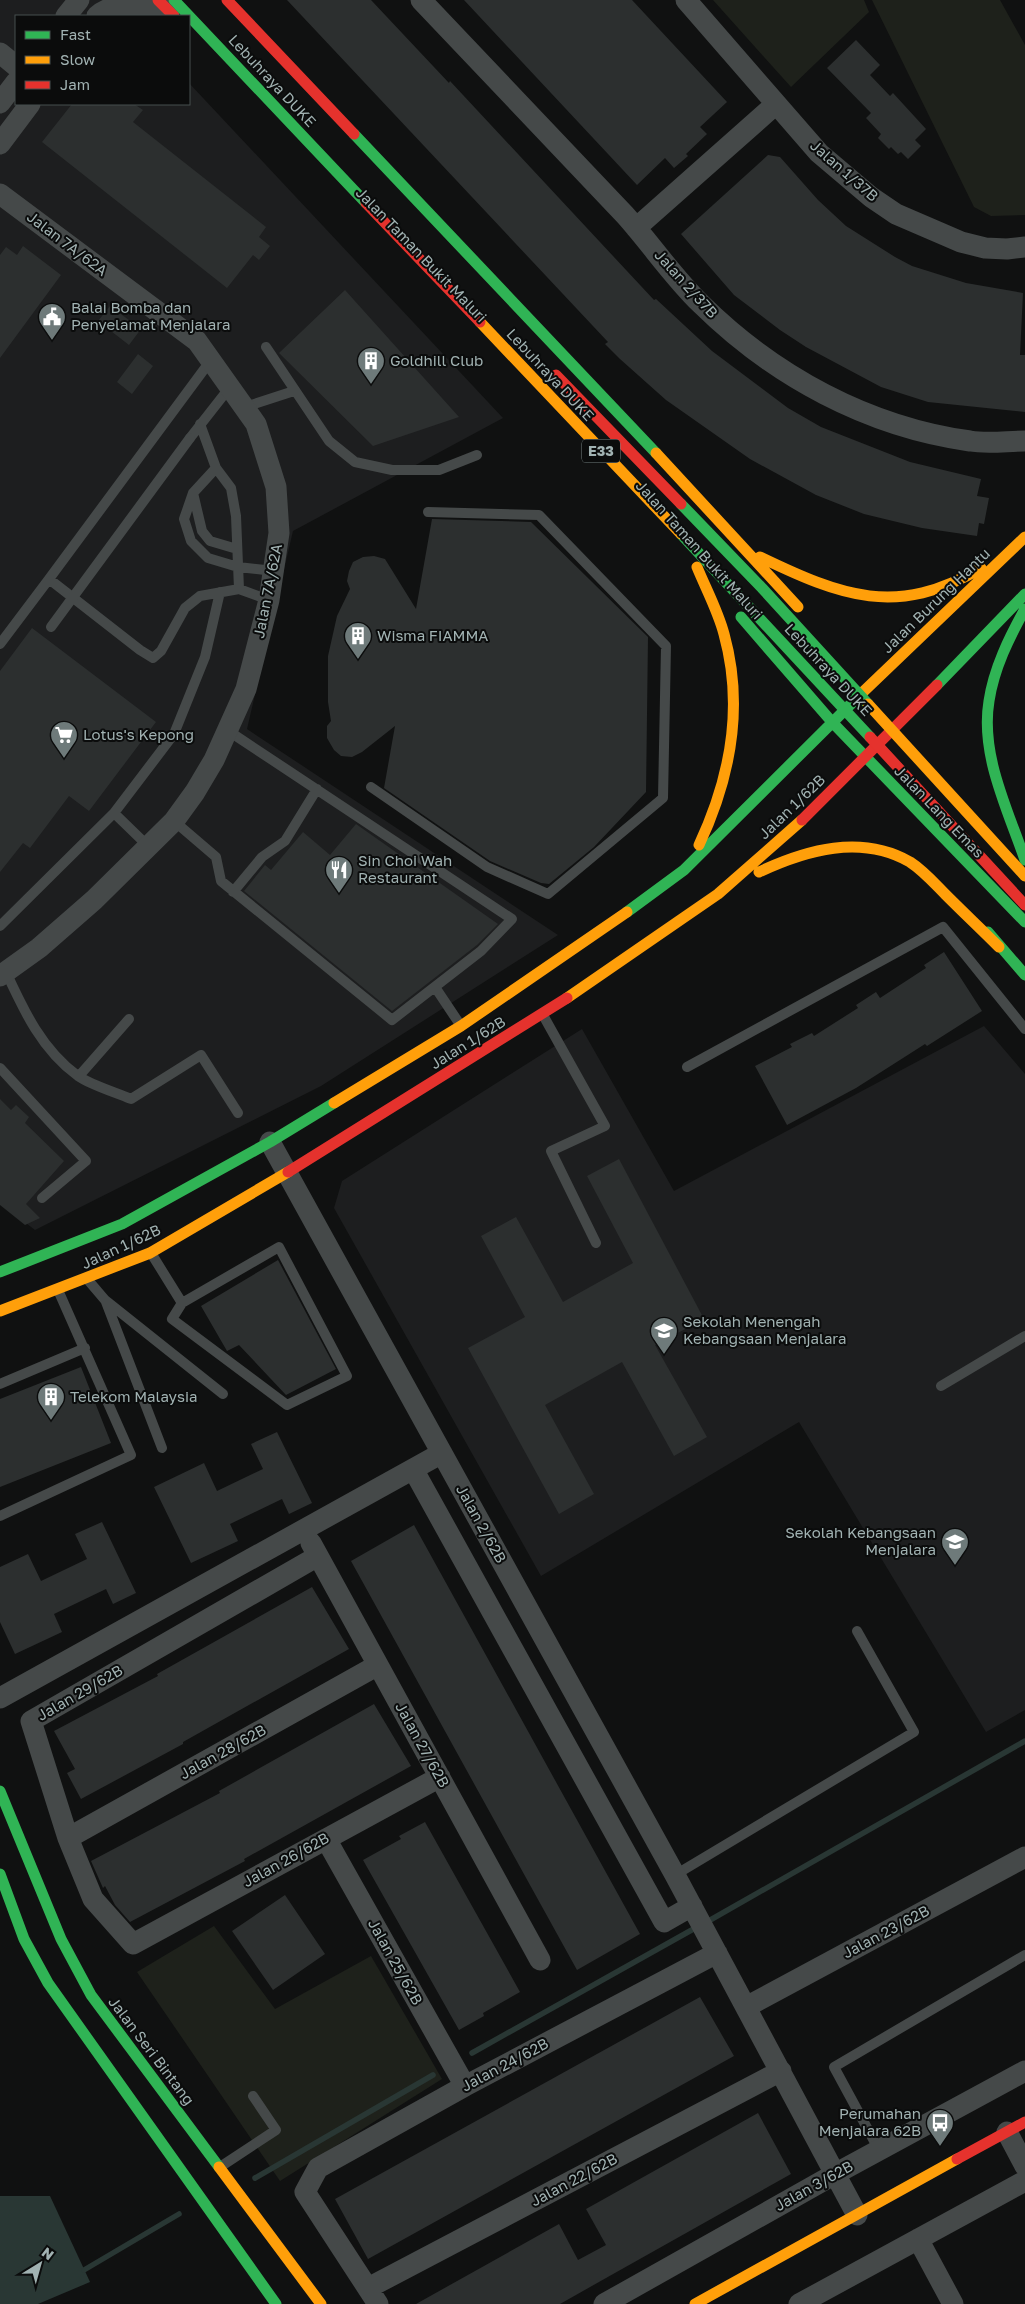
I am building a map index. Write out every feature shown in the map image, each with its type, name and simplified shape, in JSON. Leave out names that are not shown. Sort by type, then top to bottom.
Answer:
[{"type":"main road","points":[[227,0],[748,551],[806,616]]},
{"type":"main road","name":"Lebuhraya DUKE","points":[[190,29],[712,567],[1025,905]]},
{"type":"main road","name":"Jalan Taman Bukit Maluri","points":[[190,33],[697,567],[723,597]]},
{"type":"main road","name":"Lebuhraya DUKE","points":[[548,368],[762,588],[1025,876]]},
{"type":"main road","points":[[748,551],[810,582],[843,592],[908,597],[935,591],[972,574],[1024,538]]},
{"type":"main road","name":"Jalan Burung Hantu","points":[[868,687],[1024,538]]},
{"type":"main road","points":[[684,870],[705,832],[722,793],[727,769],[734,697],[724,633],[697,567]]},
{"type":"main road","points":[[901,722],[1025,594]]},
{"type":"main road","points":[[1025,609],[1009,637],[993,684],[989,709],[988,735],[999,785],[1025,861]]},
{"type":"main road","name":"Jalan Taman Bukit Maluri","points":[[736,612],[832,722]]},
{"type":"main road","points":[[850,667],[868,687]]},
{"type":"main road","name":"Jalan 1/62B","points":[[0,1272],[122,1224],[270,1142],[461,1026],[667,884],[684,870],[868,687]]},
{"type":"main road","name":"Jalan Lang Emas","points":[[868,687],[1025,861]]},
{"type":"main road","name":"Jalan Lang Emas","points":[[832,722],[1025,922]]},
{"type":"main road","name":"Jalan 1/62B","points":[[0,1311],[88,1279],[150,1252],[287,1173],[543,1014],[718,894],[789,833],[901,722]]},
{"type":"main road","points":[[921,816],[921,833]]},
{"type":"main road","points":[[718,894],[779,862],[806,852],[830,848],[876,850],[896,855],[912,862],[1025,975]]},
{"type":"main road","points":[[953,884],[999,947]]},
{"type":"main road","name":"Jalan Seri Bintang","points":[[0,1791],[61,1939],[91,1995],[321,2304]]},
{"type":"main road","points":[[0,1874],[24,1939],[48,1983],[276,2304]]},
{"type":"main road","points":[[695,2304],[1016,2127]]},
{"type":"street","points":[[67,15],[79,0]]},
{"type":"street","name":"Jalan 2/37B","points":[[421,0],[636,228],[699,303],[742,342],[786,373],[825,394],[883,420],[926,433],[973,442],[1025,441]]},
{"type":"street","name":"Jalan 1/37B","points":[[686,0],[819,153],[872,197],[896,214],[961,242],[985,248],[1025,247]]},
{"type":"street","points":[[98,15],[113,5],[134,3],[169,7]]},
{"type":"street","points":[[0,53],[15,65]]},
{"type":"street","points":[[0,103],[15,83]]},
{"type":"street","points":[[636,228],[776,104]]},
{"type":"street","points":[[0,144],[29,105]]},
{"type":"street","name":"Jalan 7A/62A","points":[[1,194],[197,341],[256,424],[276,487],[280,533],[269,600],[246,690],[214,760],[174,820],[149,847],[81,912],[39,948],[3,974]]},
{"type":"street","name":"Jalan 2/62B","points":[[270,1142],[692,1906],[857,2215]]},
{"type":"street","points":[[0,1698],[442,1453]]},
{"type":"street","points":[[413,1469],[664,1922],[692,1906]]},
{"type":"street","name":"Jalan 27/62B","points":[[304,1530],[540,1960]]},
{"type":"street","name":"Jalan 29/62B","points":[[133,1944],[93,1899],[68,1838],[31,1721],[318,1556]]},
{"type":"street","name":"Jalan 28/62B","points":[[68,1838],[378,1665]]},
{"type":"street","name":"Jalan 26/62B","points":[[133,1944],[440,1777]]},
{"type":"street","name":"Jalan 25/62B","points":[[326,1839],[465,2086]]},
{"type":"street","name":"Jalan 23/62B","points":[[746,2007],[1025,1857]]},
{"type":"street","name":"Jalan 24/62B","points":[[373,2296],[305,2192],[318,2168],[465,2086],[717,1953]]},
{"type":"street","name":"Jalan 3/62B","points":[[604,2304],[1025,2070]]},
{"type":"street","name":"Jalan 22/62B","points":[[373,2296],[781,2071]]},
{"type":"street","points":[[1016,2127],[1025,2166]]},
{"type":"street","points":[[800,2304],[1025,2181]]},
{"type":"street","points":[[918,2239],[953,2304]]},
{"type":"lane","points":[[266,347],[329,441],[355,462],[392,470],[439,470],[478,455]]},
{"type":"lane","points":[[0,644],[211,360]]},
{"type":"lane","points":[[50,627],[200,424],[230,387]]},
{"type":"lane","points":[[245,407],[294,391]]},
{"type":"lane","points":[[200,424],[216,468],[230,488],[236,516],[239,589]]},
{"type":"lane","points":[[216,468],[193,493],[184,519],[191,541],[208,558],[238,567],[274,572]]},
{"type":"lane","points":[[193,493],[202,531],[210,541],[237,549]]},
{"type":"lane","points":[[371,787],[487,867],[548,894],[663,798],[666,646],[539,515],[428,512]]},
{"type":"lane","points":[[49,579],[153,658],[161,651],[185,608],[200,596],[239,589],[269,600]]},
{"type":"lane","points":[[0,926],[114,813],[174,734],[205,657],[220,592]]},
{"type":"lane","points":[[174,820],[216,857],[221,881],[392,1020],[481,951],[512,919],[227,730]]},
{"type":"lane","points":[[233,892],[262,857],[285,841],[317,789]]},
{"type":"lane","points":[[114,813],[149,847]]},
{"type":"lane","points":[[687,1067],[943,926],[1025,1029]]},
{"type":"lane","points":[[3,974],[47,1048],[79,1076],[131,1099],[201,1055],[238,1113]]},
{"type":"lane","points":[[435,987],[461,1026]]},
{"type":"lane","points":[[543,1014],[605,1126],[551,1151],[596,1243]]},
{"type":"lane","points":[[79,1076],[129,1019]]},
{"type":"lane","points":[[0,1068],[86,1161],[42,1198]]},
{"type":"lane","points":[[279,1247],[346,1376],[287,1405],[172,1319],[182,1303],[279,1247]]},
{"type":"lane","points":[[150,1252],[182,1303]]},
{"type":"lane","points":[[88,1279],[105,1300],[223,1394]]},
{"type":"lane","points":[[0,1516],[131,1455],[58,1290]]},
{"type":"lane","points":[[105,1300],[162,1448]]},
{"type":"lane","points":[[941,1386],[1025,1336]]},
{"type":"lane","points":[[0,1384],[85,1348]]},
{"type":"lane","points":[[675,1875],[914,1732],[857,1631]]},
{"type":"lane","points":[[879,2150],[834,2067],[1025,1955]]},
{"type":"lane","points":[[219,2168],[276,2130],[253,2096]]},
{"type":"shaded area","points":[[0,0],[111,0],[125,15],[15,15],[15,105],[190,105],[190,84],[503,418],[293,531],[247,729],[558,935],[321,1086],[35,1230],[0,1203]]},
{"type":"shaded area","points":[[713,0],[864,0],[869,12],[791,87]]},
{"type":"shaded area","points":[[872,0],[1000,0],[1025,45],[1025,215],[991,216],[974,207]]},
{"type":"shaded area","name":"Sekolah Menengah Kebangsaan Menjalara","points":[[984,1026],[1025,1074],[1025,1710],[986,1732],[799,1422],[541,1576],[334,1208],[342,1181],[582,1029],[674,1191]]},
{"type":"shaded area","points":[[214,1926],[275,2009],[371,1956],[442,2079],[280,2181],[137,1972]]},
{"type":"shaded area","points":[[0,2196],[50,2196],[90,2282],[38,2304],[0,2304]]},
{"type":"building","points":[[287,0],[371,0],[449,83],[450,81],[654,300],[656,299],[712,351],[788,408],[821,427],[910,462],[981,479],[977,496],[989,498],[984,524],[979,523],[977,536],[922,528],[864,514],[816,495],[750,459],[666,400],[605,344],[608,342]]},
{"type":"building","points":[[464,0],[632,0],[727,102],[700,127],[707,134],[686,154],[688,156],[674,168],[665,158],[637,185]]},
{"type":"building","points":[[856,40],[880,65],[870,75],[890,96],[893,93],[926,129],[915,140],[921,146],[908,159],[901,152],[898,154],[891,147],[889,149],[878,138],[881,134],[866,118],[871,113],[827,68]]},
{"type":"building","points":[[71,105],[136,105],[143,110],[133,122],[266,227],[259,237],[270,246],[259,260],[253,255],[227,288],[42,142]]},
{"type":"building","points":[[768,155],[780,157],[818,200],[846,226],[895,257],[912,266],[966,283],[1023,293],[1020,355],[1025,355],[1025,412],[928,402],[881,387],[806,347],[734,295],[681,234]]},
{"type":"building","points":[[23,246],[61,275],[0,358],[0,255],[6,247],[17,255]]},
{"type":"building","name":"Goldhill Club","points":[[345,290],[459,417],[373,446],[279,353]]},
{"type":"building","points":[[110,306],[141,329],[129,345],[98,321]]},
{"type":"building","points":[[138,354],[153,366],[132,394],[117,382]]},
{"type":"building","points":[[432,519],[531,522],[648,637],[646,792],[594,847],[549,884],[541,883],[490,861],[384,788],[395,726],[362,752],[352,757],[341,756],[334,750],[327,738],[327,726],[331,721],[328,702],[328,656],[337,616],[350,589],[347,581],[353,562],[363,557],[374,556],[385,559],[416,609]]},
{"type":"building","name":"Lotus's Kepong","points":[[32,628],[156,722],[89,811],[69,796],[30,848],[23,843],[0,872],[0,671]]},
{"type":"building","points":[[356,824],[498,924],[477,945],[392,1011],[244,891],[265,865],[271,870],[303,832],[330,855]]},
{"type":"building","points":[[944,952],[982,1011],[927,1046],[925,1044],[856,1088],[787,1125],[755,1066],[792,1047],[790,1044],[812,1033],[814,1036],[858,1008],[856,1005],[876,992],[880,998],[926,968],[924,965]]},
{"type":"building","points":[[0,1099],[11,1110],[16,1105],[29,1117],[25,1123],[64,1161],[26,1204],[40,1218],[25,1225],[0,1205]]},
{"type":"building","points":[[619,1159],[704,1319],[655,1345],[707,1437],[674,1456],[622,1362],[545,1405],[594,1494],[559,1514],[468,1348],[525,1317],[481,1236],[516,1217],[563,1302],[633,1263],[587,1176]]},
{"type":"building","points":[[278,1260],[336,1369],[286,1395],[239,1345],[227,1351],[201,1306]]},
{"type":"building","name":"Telekom Malaysia","points":[[81,1367],[111,1443],[0,1487],[0,1399]]},
{"type":"building","points":[[277,1432],[312,1503],[289,1514],[282,1499],[230,1524],[238,1541],[191,1563],[154,1487],[204,1463],[217,1491],[263,1469],[251,1444]]},
{"type":"building","points":[[102,1522],[136,1593],[113,1604],[106,1589],[54,1614],[62,1632],[15,1654],[0,1622],[0,1567],[28,1554],[41,1581],[87,1559],[75,1534]]},
{"type":"building","points":[[414,1525],[640,1934],[577,1970],[351,1561]]},
{"type":"building","points":[[312,1587],[349,1649],[183,1742],[183,1744],[81,1799],[67,1773],[75,1769],[54,1731],[158,1676],[157,1674]]},
{"type":"building","points":[[374,1704],[411,1766],[244,1859],[245,1861],[130,1922],[115,1905],[105,1886],[103,1888],[91,1861],[220,1793],[219,1791]]},
{"type":"building","points":[[425,1822],[520,1992],[483,2013],[484,2016],[459,2030],[363,1860],[401,1839],[399,1836]]},
{"type":"building","points":[[285,1895],[325,1954],[273,1990],[232,1931]]},
{"type":"building","points":[[700,1997],[734,2056],[368,2259],[335,2199]]},
{"type":"building","points":[[758,2113],[791,2174],[560,2304],[416,2304],[559,2224],[578,2260],[606,2245],[586,2209]]},
{"type":"waterway","points":[[705,1923],[1025,1741]]},
{"type":"waterway","points":[[472,2053],[697,1927]]},
{"type":"waterway","points":[[255,2178],[433,2075]]},
{"type":"waterway","points":[[84,2270],[179,2214]]},
{"type":"traffic: fast","points":[[174,0],[188,15]]},
{"type":"traffic: fast","points":[[190,17],[366,203]]},
{"type":"traffic: fast","points":[[354,134],[656,453]]},
{"type":"traffic: fast","points":[[681,504],[762,588],[868,704]]},
{"type":"traffic: fast","points":[[681,534],[870,737]]},
{"type":"traffic: fast","points":[[937,685],[1025,594]]},
{"type":"traffic: fast","points":[[1025,609],[998,665],[991,689],[987,721],[988,742],[997,782],[1025,860]]},
{"type":"traffic: fast","points":[[741,617],[832,722],[1025,922]]},
{"type":"traffic: fast","points":[[627,912],[684,870],[863,692]]},
{"type":"traffic: fast","points":[[988,932],[1025,975]]},
{"type":"traffic: fast","points":[[0,1272],[122,1224],[270,1142],[334,1103]]},
{"type":"traffic: fast","points":[[0,1791],[61,1939],[91,1995],[219,2167]]},
{"type":"traffic: fast","points":[[0,1874],[24,1939],[48,1983],[276,2304]]},
{"type":"traffic: slow","points":[[480,322],[681,534]]},
{"type":"traffic: slow","points":[[656,453],[798,607]]},
{"type":"traffic: slow","points":[[863,692],[1025,537]]},
{"type":"traffic: slow","points":[[760,557],[817,582],[843,591],[869,596],[896,597],[922,593],[951,583],[981,568]]},
{"type":"traffic: slow","points":[[697,567],[724,634],[733,688],[731,742],[726,768],[710,820],[699,845]]},
{"type":"traffic: slow","points":[[868,704],[1025,876]]},
{"type":"traffic: slow","points":[[567,998],[718,894],[802,820]]},
{"type":"traffic: slow","points":[[759,872],[796,857],[834,848],[853,847],[891,853],[920,869],[999,947]]},
{"type":"traffic: slow","points":[[334,1103],[461,1026],[627,912]]},
{"type":"traffic: slow","points":[[0,1311],[150,1253],[288,1172]]},
{"type":"traffic: slow","points":[[695,2304],[957,2159]]},
{"type":"traffic: slow","points":[[219,2167],[321,2304]]},
{"type":"traffic: jam","points":[[158,0],[173,15]]},
{"type":"traffic: jam","points":[[227,0],[354,134]]},
{"type":"traffic: jam","points":[[366,203],[480,322]]},
{"type":"traffic: jam","points":[[556,375],[681,504]]},
{"type":"traffic: jam","points":[[802,820],[937,685]]},
{"type":"traffic: jam","points":[[870,737],[1025,905]]},
{"type":"traffic: jam","points":[[288,1172],[567,998]]},
{"type":"traffic: jam","points":[[957,2159],[1025,2122]]},
{"type":"place","name":"Balai Bomba dan Penyelamat Menjalara","points":[[52,341]]},
{"type":"place","name":"Goldhill Club","points":[[371,385]]},
{"type":"place","name":"Wisma FIAMMA","points":[[358,660]]},
{"type":"place","name":"Lotus's Kepong","points":[[64,759]]},
{"type":"place","name":"Sin Choi Wah Restaurant","points":[[339,894]]},
{"type":"place","name":"Sekolah Menengah Kebangsaan Menjalara","points":[[664,1355]]},
{"type":"place","name":"Telekom Malaysia","points":[[51,1421]]},
{"type":"place","name":"Sekolah Kebangsaan Menjalara","points":[[955,1566]]},
{"type":"place","name":"Perumahan Menjalara 62B","points":[[940,2147]]}]
